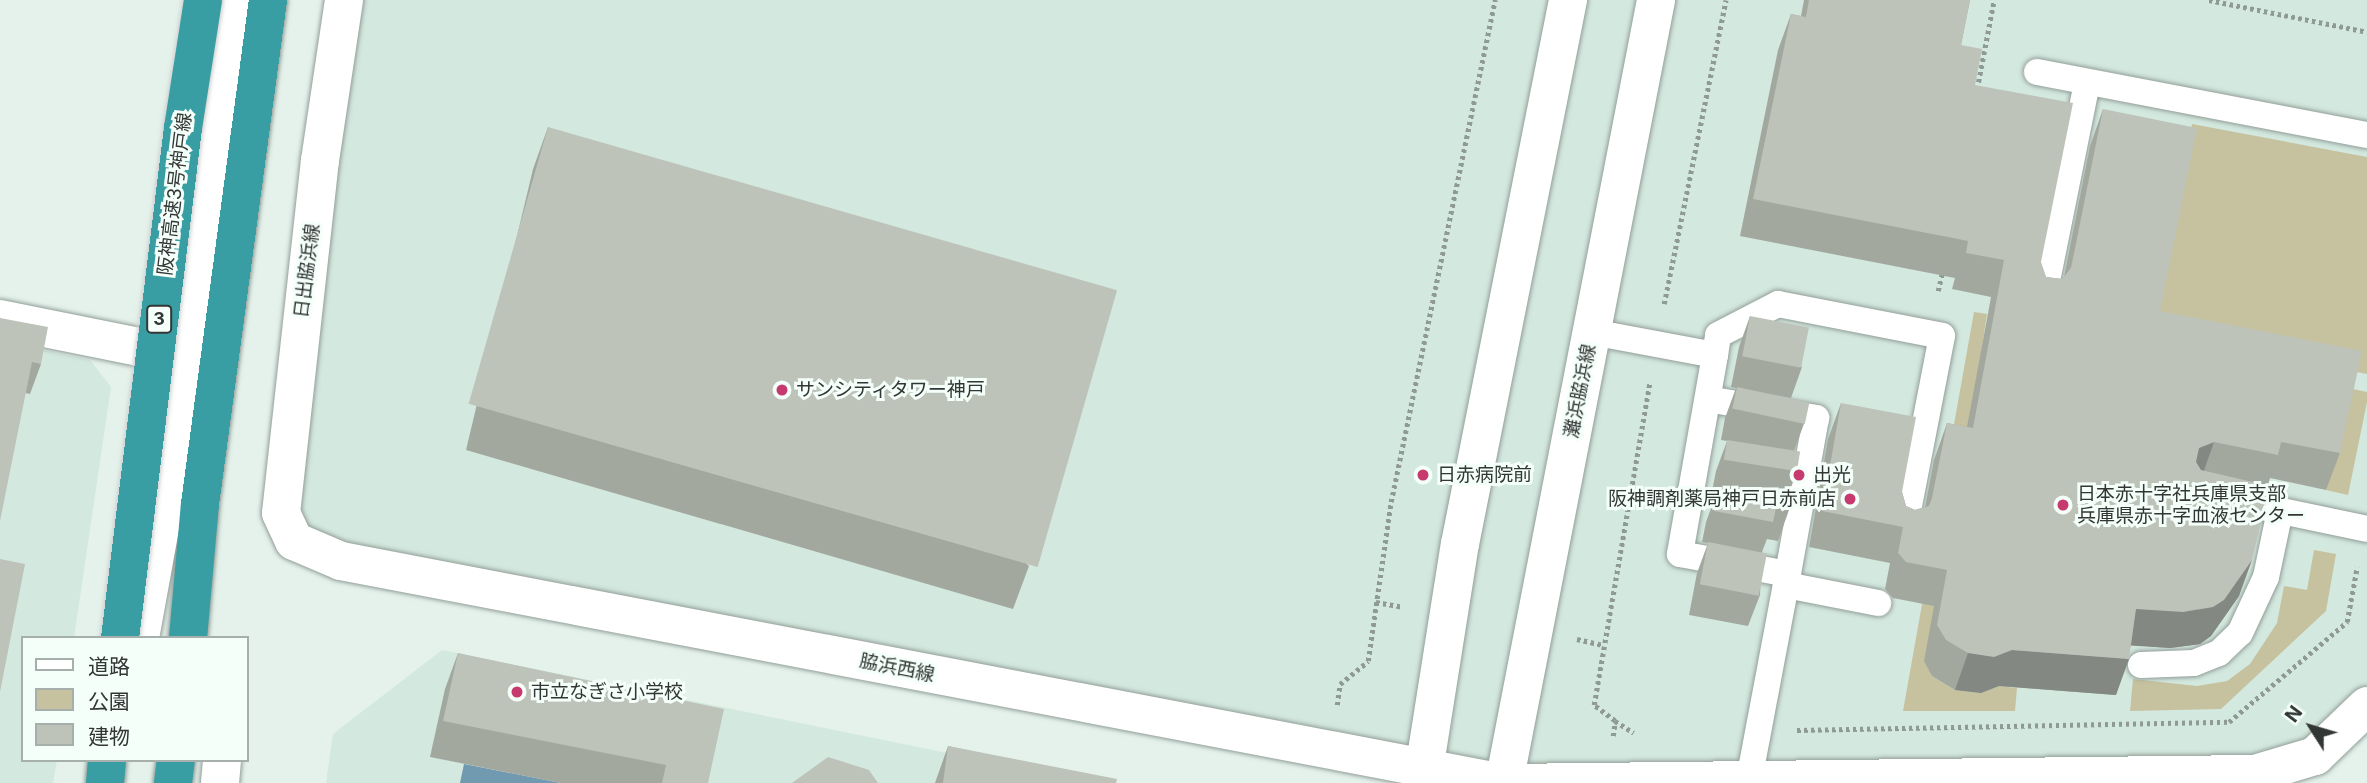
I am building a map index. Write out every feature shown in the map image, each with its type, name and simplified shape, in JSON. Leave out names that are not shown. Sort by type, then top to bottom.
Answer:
[{"type":"highway","name":"阪神高速3号神戸線","points":[[120,636],[201,0]]},
{"type":"highway","points":[[188,636],[200,504],[268,0]]},
{"type":"highway","points":[[105,783],[107,762]]},
{"type":"highway","points":[[173,783],[176,762]]},
{"type":"street","points":[[191,357],[155,303],[201,0]]},
{"type":"street","points":[[140,636],[191,357],[237,0]]},
{"type":"street","name":"日出脇浜線","points":[[294,541],[281,513],[287,448],[320,160],[344,0]]},
{"type":"street","points":[[1423,776],[1460,544],[1568,0]]},
{"type":"street","name":"灘浜脇浜線","points":[[1505,783],[1656,0]]},
{"type":"street","points":[[0,319],[191,357]]},
{"type":"street","name":"脇浜西線","points":[[294,541],[355,564],[1423,776],[1505,783],[1858,781],[2255,774],[2315,756],[2367,706]]},
{"type":"street","points":[[114,783],[118,762]]},
{"type":"street","points":[[219,783],[222,762]]},
{"type":"lane","points":[[2036,72],[2367,135]]},
{"type":"lane","points":[[2043,301],[2087,82]]},
{"type":"lane","points":[[1878,603],[1680,554],[1718,335],[1777,304],[1941,336],[1904,531]]},
{"type":"lane","points":[[1592,332],[1715,355]]},
{"type":"lane","points":[[1708,399],[1816,418],[1749,780]]},
{"type":"lane","points":[[1698,452],[1725,457]]},
{"type":"lane","points":[[1780,466],[1807,470]]},
{"type":"lane","points":[[2233,501],[2366,529]]},
{"type":"lane","points":[[1689,503],[1716,508]]},
{"type":"lane","points":[[2141,665],[2194,663],[2220,653],[2240,633],[2266,577],[2280,511]]},
{"type":"lane","points":[[1771,517],[1798,523]]},
{"type":"path","points":[[1335,716],[1340,684],[1368,661],[1391,502],[1495,0]]},
{"type":"path","points":[[1976,93],[1994,0]]},
{"type":"path","points":[[2209,0],[2367,32]]},
{"type":"path","points":[[1938,291],[1944,264]]},
{"type":"path","points":[[1760,730],[2229,722],[2347,622],[2366,529]]},
{"type":"path","points":[[1376,602],[1409,608]]},
{"type":"path","points":[[1572,638],[1604,645]]},
{"type":"path","points":[[1615,720],[1632,733],[1645,732]]},
{"type":"shaded area","points":[[344,0],[2367,0],[2367,706],[2315,756],[1504,783],[294,541]]},
{"type":"shaded area","points":[[0,341],[90,360],[111,387],[74,636],[21,636],[21,762],[57,762],[53,783],[0,783]]},
{"type":"shaded area","name":"市立なぎさ小学校","points":[[442,650],[1095,783],[326,783],[333,734]]},
{"type":"green space","points":[[2192,124],[2367,157],[2367,374],[2150,331]]},
{"type":"green space","points":[[1974,312],[1987,314],[1932,676],[1955,690],[1981,693],[1999,686],[2017,688],[2015,711],[1903,711]]},
{"type":"green space","points":[[2348,388],[2367,392],[2367,402],[2348,495],[2326,490]]},
{"type":"green space","points":[[2314,550],[2336,554],[2326,611],[2221,709],[2130,711],[2133,679],[2197,686],[2227,681],[2250,664],[2277,623],[2284,586],[2307,590]]},
{"type":"water","points":[[464,764],[561,783],[460,783]]},
{"type":"building","points":[[1809,0],[1970,0],[1961,45],[1982,49],[1975,85],[2073,103],[2041,262],[2046,277],[2062,279],[2071,268],[2103,109],[2197,128],[2160,311],[2362,351],[2340,453],[2281,442],[2278,455],[2214,442],[2199,448],[2196,462],[2201,470],[2270,486],[2252,560],[2224,600],[2213,607],[2183,612],[2136,609],[2129,659],[2012,650],[1994,657],[1968,653],[1946,640],[1937,625],[1947,570],[1906,562],[1898,553],[1903,527],[1822,511],[1841,403],[1916,417],[1902,492],[1906,506],[1915,510],[1929,506],[1947,423],[1973,428],[2004,260],[1966,253],[1968,241],[1753,199],[1791,14],[1806,17]]},
{"type":"building","name":"サンシティタワー神戸","points":[[548,127],[1117,290],[1038,567],[469,404]]},
{"type":"building","points":[[1750,316],[1809,327],[1801,368],[1742,356]]},
{"type":"building","points":[[0,318],[48,327],[41,364],[32,362],[0,521]]},
{"type":"building","points":[[1737,387],[1809,402],[1805,424],[1732,409]]},
{"type":"building","points":[[1727,440],[1800,452],[1797,471],[1724,460]]},
{"type":"building","points":[[1717,491],[1790,505],[1789,510],[1776,508],[1773,522],[1714,511]]},
{"type":"building","points":[[1708,542],[1767,553],[1759,596],[1700,584]]},
{"type":"building","points":[[0,559],[25,564],[0,692]]},
{"type":"building","points":[[458,653],[724,709],[708,783],[662,783],[666,765],[443,721]]},
{"type":"building","points":[[948,746],[1117,779],[1116,783],[943,783]]},
{"type":"building","points":[[828,757],[869,770],[878,783],[792,783]]},
{"type":"place","name":"サンシティタワー神戸","points":[[782,390]]},
{"type":"place","name":"日赤病院前","points":[[1423,475]]},
{"type":"place","name":"出光","points":[[1799,475]]},
{"type":"place","name":"阪神調剤薬局神戸日赤前店","points":[[1850,499]]},
{"type":"place","name":"日本赤十字社兵庫県支部 兵庫県赤十字血液センター","points":[[2063,505]]},
{"type":"place","name":"市立なぎさ小学校","points":[[517,692]]}]
